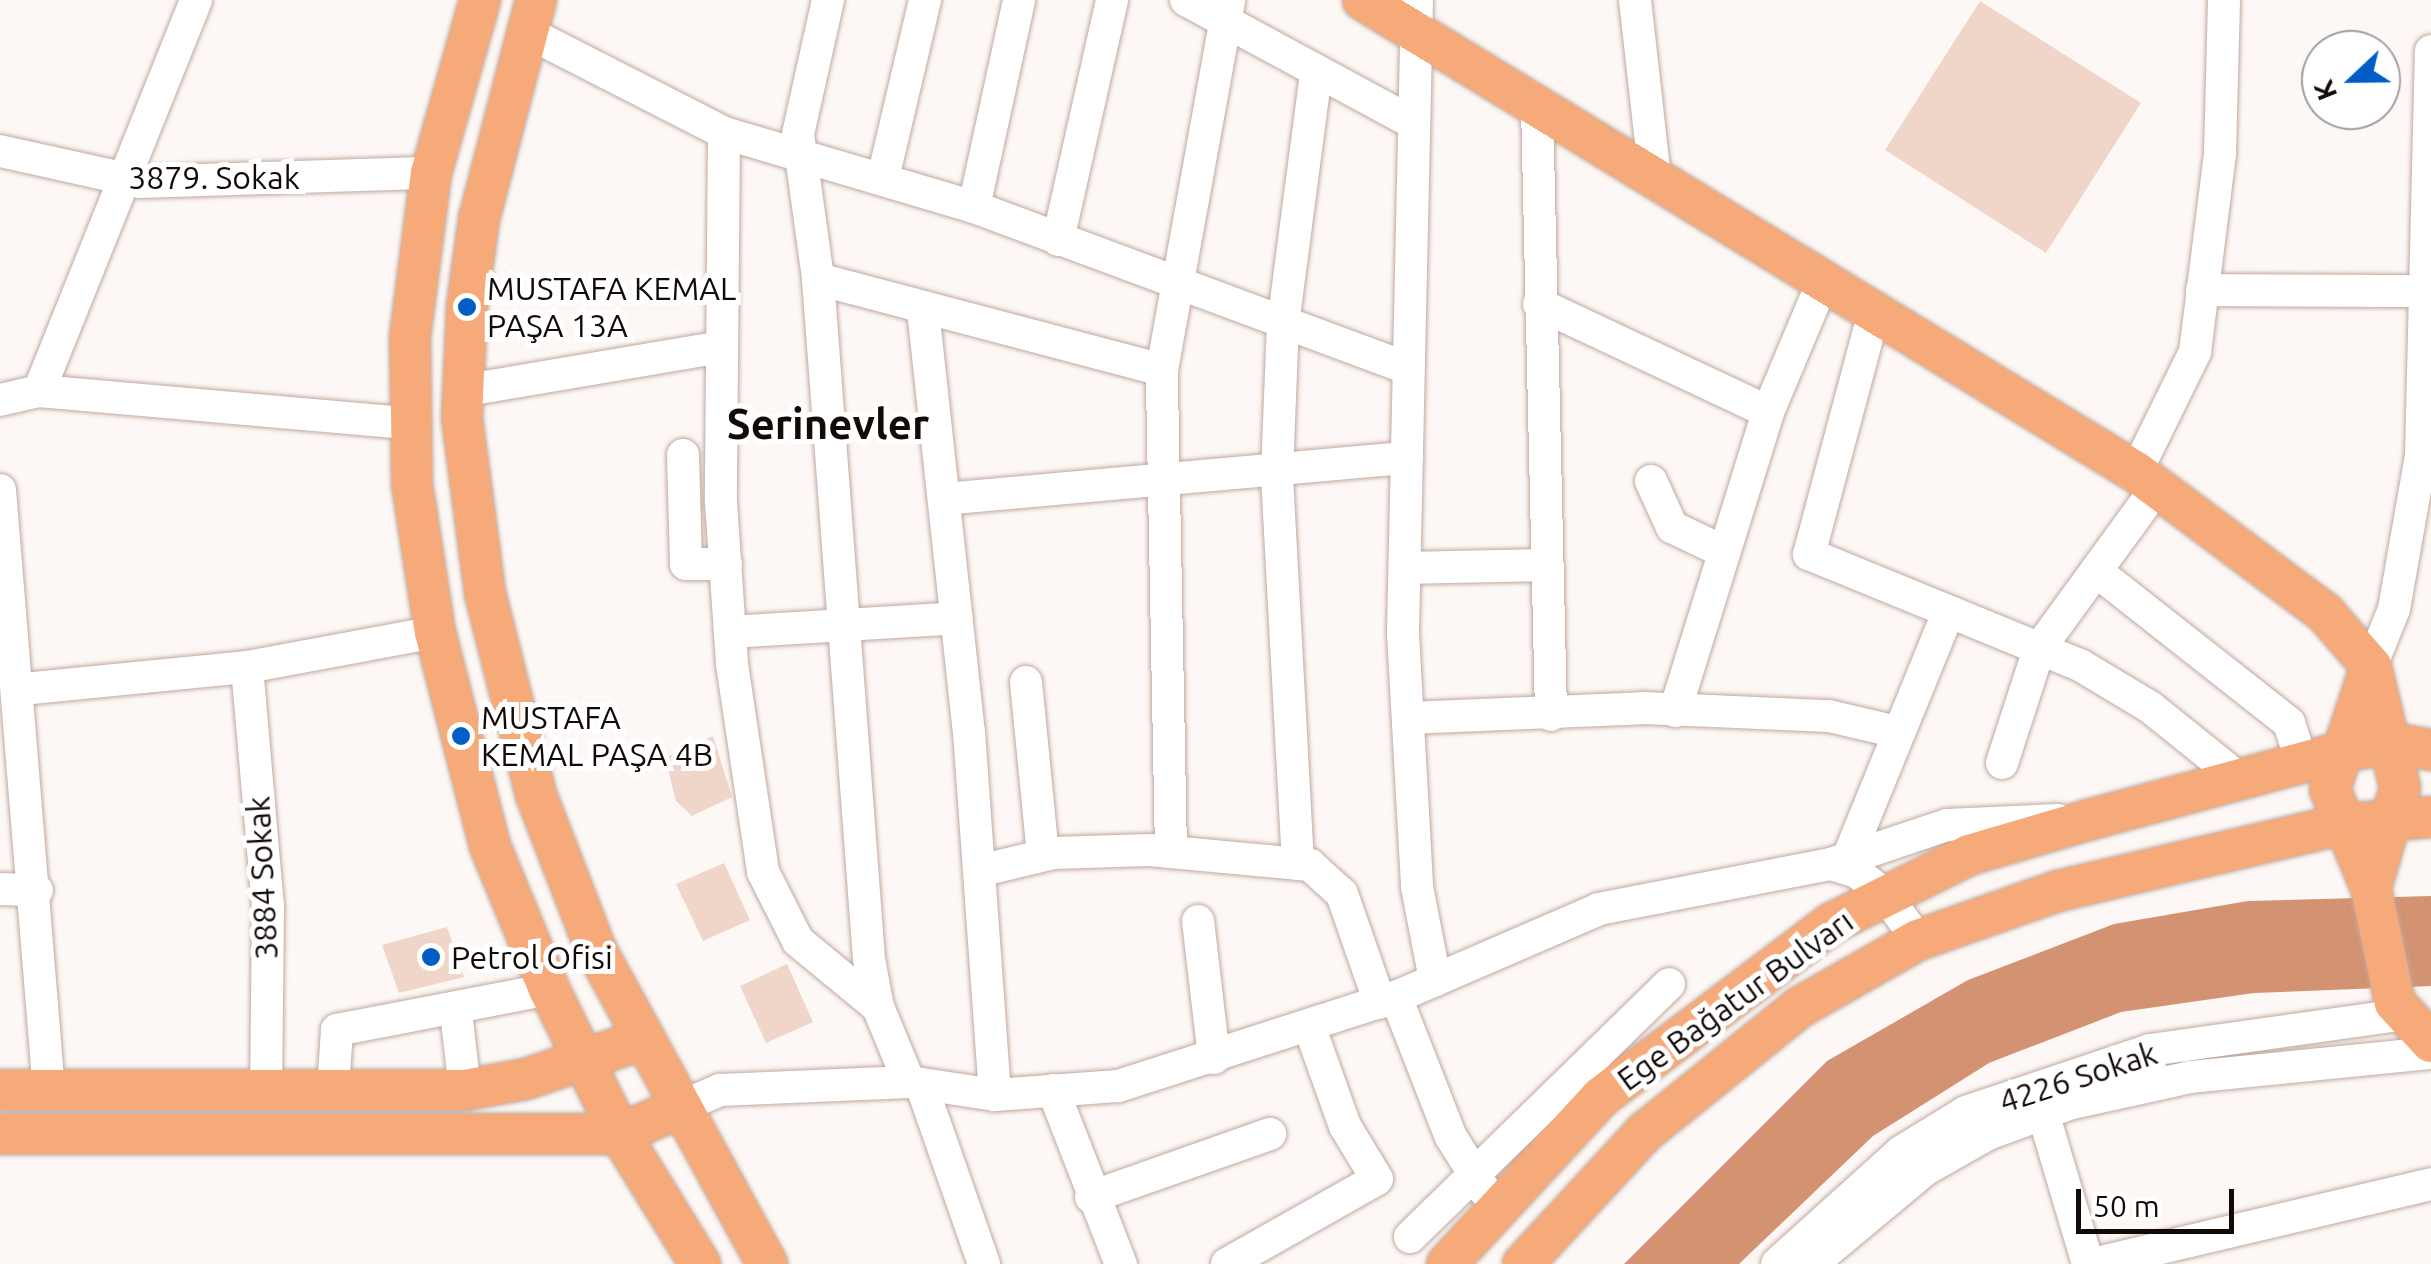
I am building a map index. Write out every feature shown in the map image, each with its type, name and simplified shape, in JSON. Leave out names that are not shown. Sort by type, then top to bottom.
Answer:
[{"type":"main road","points":[[480,0],[431,173],[408,423],[436,632],[490,846],[549,990],[620,1134],[700,1264]]},
{"type":"main road","points":[[1363,0],[1418,17],[1537,106],[2147,480],[2325,614],[2371,666],[2400,788],[2371,888]]},
{"type":"main road","points":[[530,15],[478,219],[462,391],[485,593],[536,795],[596,950],[766,1264]]},
{"type":"main road","points":[[2371,666],[2330,789],[2371,888],[2416,1018]]},
{"type":"main road","name":"Ege Bağatur Bulvarı","points":[[1447,1264],[1601,1097],[1832,924],[1969,855],[2088,820],[2301,760],[2391,743],[2431,750]]},
{"type":"main road","name":"Ege Bağatur Bulvarı","points":[[1524,1264],[1645,1132],[1800,1007],[1918,940],[2058,892],[2344,824],[2431,817]]},
{"type":"main road","points":[[0,1090],[465,1090],[584,1061],[644,1038]]},
{"type":"main road","points":[[0,1134],[620,1134],[681,1107]]},
{"type":"street","points":[[39,391],[121,178],[196,0]]},
{"type":"street","points":[[828,0],[810,65],[801,153],[818,279],[843,624],[878,1008],[915,1083],[984,1264]]},
{"type":"street","points":[[883,178],[925,0]]},
{"type":"street","points":[[974,207],[1019,0]]},
{"type":"street","points":[[1058,240],[1112,0]]},
{"type":"street","points":[[1186,0],[1227,11],[1316,75],[1412,122]]},
{"type":"street","points":[[1635,0],[1656,179]]},
{"type":"street","points":[[2002,762],[2039,649],[2096,571],[2147,480],[2195,352],[2220,152],[2224,0]]},
{"type":"street","points":[[1171,852],[1162,370],[1227,11]]},
{"type":"street","points":[[530,15],[724,133],[974,207],[1408,368]]},
{"type":"street","points":[[1418,17],[1412,122],[1404,568],[1417,887],[1436,980]]},
{"type":"street","points":[[2371,666],[2394,609],[2421,456],[2431,51]]},
{"type":"street","points":[[1298,864],[1277,472],[1282,324],[1316,75]]},
{"type":"street","points":[[1537,106],[1551,715]]},
{"type":"street","points":[[724,133],[720,347],[726,564],[730,632],[764,872],[798,941],[878,1008]]},
{"type":"street","name":"3879. Sokak","points":[[0,151],[121,178],[431,173]]},
{"type":"street","points":[[818,279],[923,310],[1162,370]]},
{"type":"street","points":[[1675,711],[1768,412],[1823,281]]},
{"type":"street","points":[[2202,290],[2425,291]]},
{"type":"street","points":[[1539,304],[1768,412]]},
{"type":"street","points":[[923,310],[957,618],[995,1094]]},
{"type":"street","points":[[1874,312],[1809,554],[2039,649],[2150,706],[2237,777]]},
{"type":"street","points":[[462,391],[720,347]]},
{"type":"street","points":[[0,400],[39,391],[408,423]]},
{"type":"street","points":[[683,455],[686,564],[726,564]]},
{"type":"street","points":[[944,498],[1166,484],[1406,458]]},
{"type":"street","points":[[1651,481],[1672,528],[1722,551]]},
{"type":"street","points":[[0,490],[22,688],[49,1091]]},
{"type":"street","points":[[1404,568],[1546,565]]},
{"type":"street","points":[[2096,571],[2289,723],[2301,760]]},
{"type":"street","points":[[1840,861],[1948,614]]},
{"type":"street","points":[[730,632],[957,618]]},
{"type":"street","points":[[22,688],[247,668],[436,632]]},
{"type":"street","name":"3884 Sokak","points":[[247,668],[268,906],[266,1090]]},
{"type":"street","points":[[1026,682],[1043,855]]},
{"type":"street","points":[[1408,718],[1675,711],[1829,716],[1897,732]]},
{"type":"street","points":[[681,1107],[720,1090],[915,1083],[995,1094],[1118,1086],[1310,1028],[1388,1000],[1599,909],[1840,861],[1947,825],[2088,820]]},
{"type":"street","points":[[979,871],[1043,855],[1171,852],[1298,864],[1342,894],[1451,1137],[1498,1212]]},
{"type":"street","points":[[1840,861],[1886,896],[1918,940]]},
{"type":"street","points":[[0,889],[36,890]]},
{"type":"street","points":[[1198,921],[1214,1058]]},
{"type":"street","points":[[1410,1237],[1668,984]]},
{"type":"street","points":[[333,1090],[337,1030],[456,1012],[549,990]]},
{"type":"street","points":[[456,1012],[465,1090]]},
{"type":"street","name":"4226 Sokak","points":[[1777,1264],[1901,1152],[1966,1112],[2150,1050],[2416,1018]]},
{"type":"street","points":[[1226,1264],[1376,1179],[1345,1126],[1310,1028]]},
{"type":"street","points":[[1812,1264],[1926,1170],[2043,1113],[2190,1077],[2431,1053]]},
{"type":"street","points":[[1053,1090],[1090,1197],[1121,1264]]},
{"type":"street","points":[[2043,1113],[2091,1264],[2431,1184]]},
{"type":"street","points":[[1090,1197],[1270,1134]]},
{"type":"shaded area","points":[[2431,896],[2431,986],[2254,993],[2121,1012],[1989,1063],[1873,1136],[1739,1264],[1624,1264],[1827,1061],[1968,980],[2114,924],[2248,901]]},
{"type":"building","points":[[1980,1],[2141,103],[2046,253],[1885,150]]},
{"type":"building","points":[[713,736],[732,797],[692,816],[676,801],[665,758]]},
{"type":"building","points":[[724,863],[750,920],[703,941],[676,884]]},
{"type":"building","points":[[447,927],[464,977],[399,993],[382,945]]},
{"type":"building","points":[[787,964],[813,1022],[766,1043],[740,986]]},
{"type":"place","name":"MUSTAFA KEMAL PAŞA 13A","points":[[467,307]]},
{"type":"place","name":"MUSTAFA KEMAL PAŞA 4B","points":[[461,736]]},
{"type":"place","name":"Petrol Ofisi","points":[[431,957]]},
{"type":"district","name":"Serinevler","points":[[828,424]]}]
